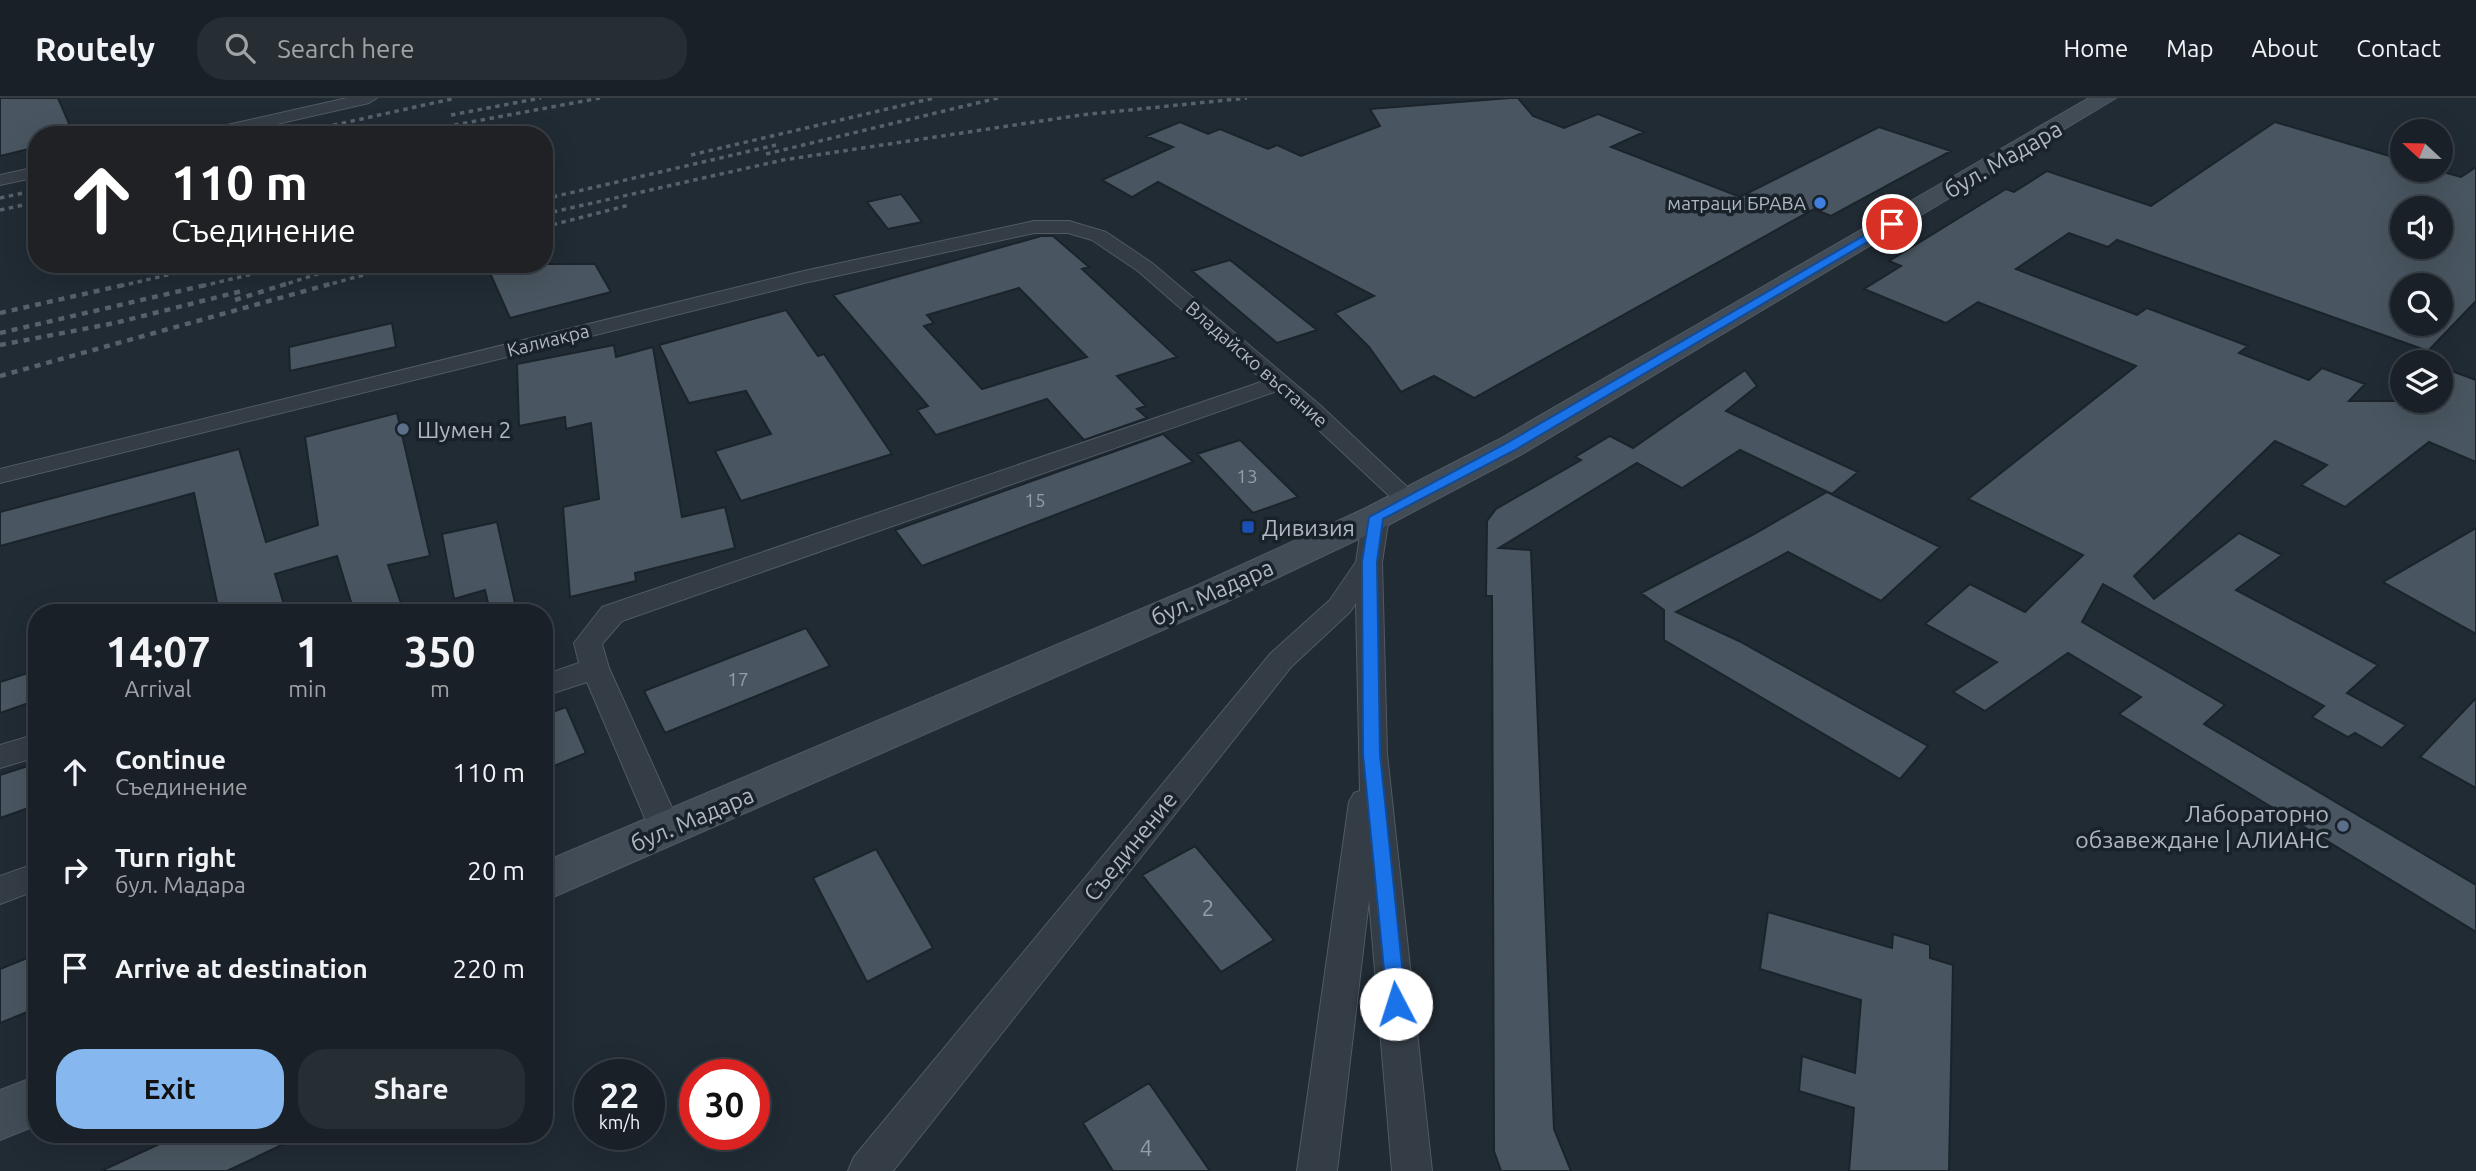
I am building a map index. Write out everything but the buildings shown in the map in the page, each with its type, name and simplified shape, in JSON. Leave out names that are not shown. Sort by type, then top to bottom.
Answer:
[{"type":"main road","name":"бул. Мадара","points":[[553,878],[1211,594],[1392,509],[1510,447],[2105,98]]},
{"type":"main road","points":[[0,1115],[28,1104]]},
{"type":"street","points":[[245,126],[369,98]]},
{"type":"street","points":[[0,180],[28,174]]},
{"type":"street","name":"Калиакра","points":[[0,476],[845,268],[1034,227],[1069,227],[1099,236]]},
{"type":"street","name":"Владайско въстание","points":[[1099,236],[1145,267],[1279,383],[1392,509]]},
{"type":"street","points":[[666,830],[595,668],[588,643],[612,614],[1279,383]]},
{"type":"street","name":"Съединение","points":[[867,1171],[1281,660],[1340,606],[1369,562],[1392,509]]},
{"type":"street","points":[[1369,562],[1372,754],[1412,1171]]},
{"type":"street","points":[[553,683],[595,668]]},
{"type":"street","points":[[0,757],[28,748]]},
{"type":"street","points":[[1317,1171],[1372,754]]},
{"type":"street","points":[[0,890],[28,879]]},
{"type":"railway","points":[[330,126],[456,98]]},
{"type":"railway","points":[[451,115],[541,98]]},
{"type":"railway","points":[[449,126],[600,98]]},
{"type":"railway","points":[[691,155],[934,98]]},
{"type":"railway","points":[[766,154],[998,98]]},
{"type":"railway","points":[[553,212],[783,160],[1081,115],[1247,98]]},
{"type":"railway","points":[[553,197],[776,145]]},
{"type":"railway","points":[[0,198],[28,192]]},
{"type":"railway","points":[[0,210],[28,204]]},
{"type":"railway","points":[[553,225],[629,205]]},
{"type":"railway","points":[[120,286],[176,273]]},
{"type":"railway","points":[[202,286],[257,273]]},
{"type":"railway","points":[[280,286],[321,273]]},
{"type":"railway","points":[[324,286],[370,273]]},
{"type":"railway","points":[[0,313],[128,284]]},
{"type":"railway","points":[[0,333],[210,284]]},
{"type":"railway","points":[[235,300],[286,284]]},
{"type":"railway","points":[[0,376],[330,284]]},
{"type":"railway","points":[[0,345],[115,323],[246,290]]},
{"type":"place","name":"матраци БРАВА","points":[[1820,203]]},
{"type":"place","name":"Шумен 2","points":[[403,429]]},
{"type":"place","name":"Дивизия","points":[[1248,527]]},
{"type":"place","name":"Лабораторно обзавеждане | АЛИАНС","points":[[2343,826]]},
{"type":"route","points":[[1396,1004],[1372,754],[1369,562],[1376,517],[1510,447],[1892,224]]}]
